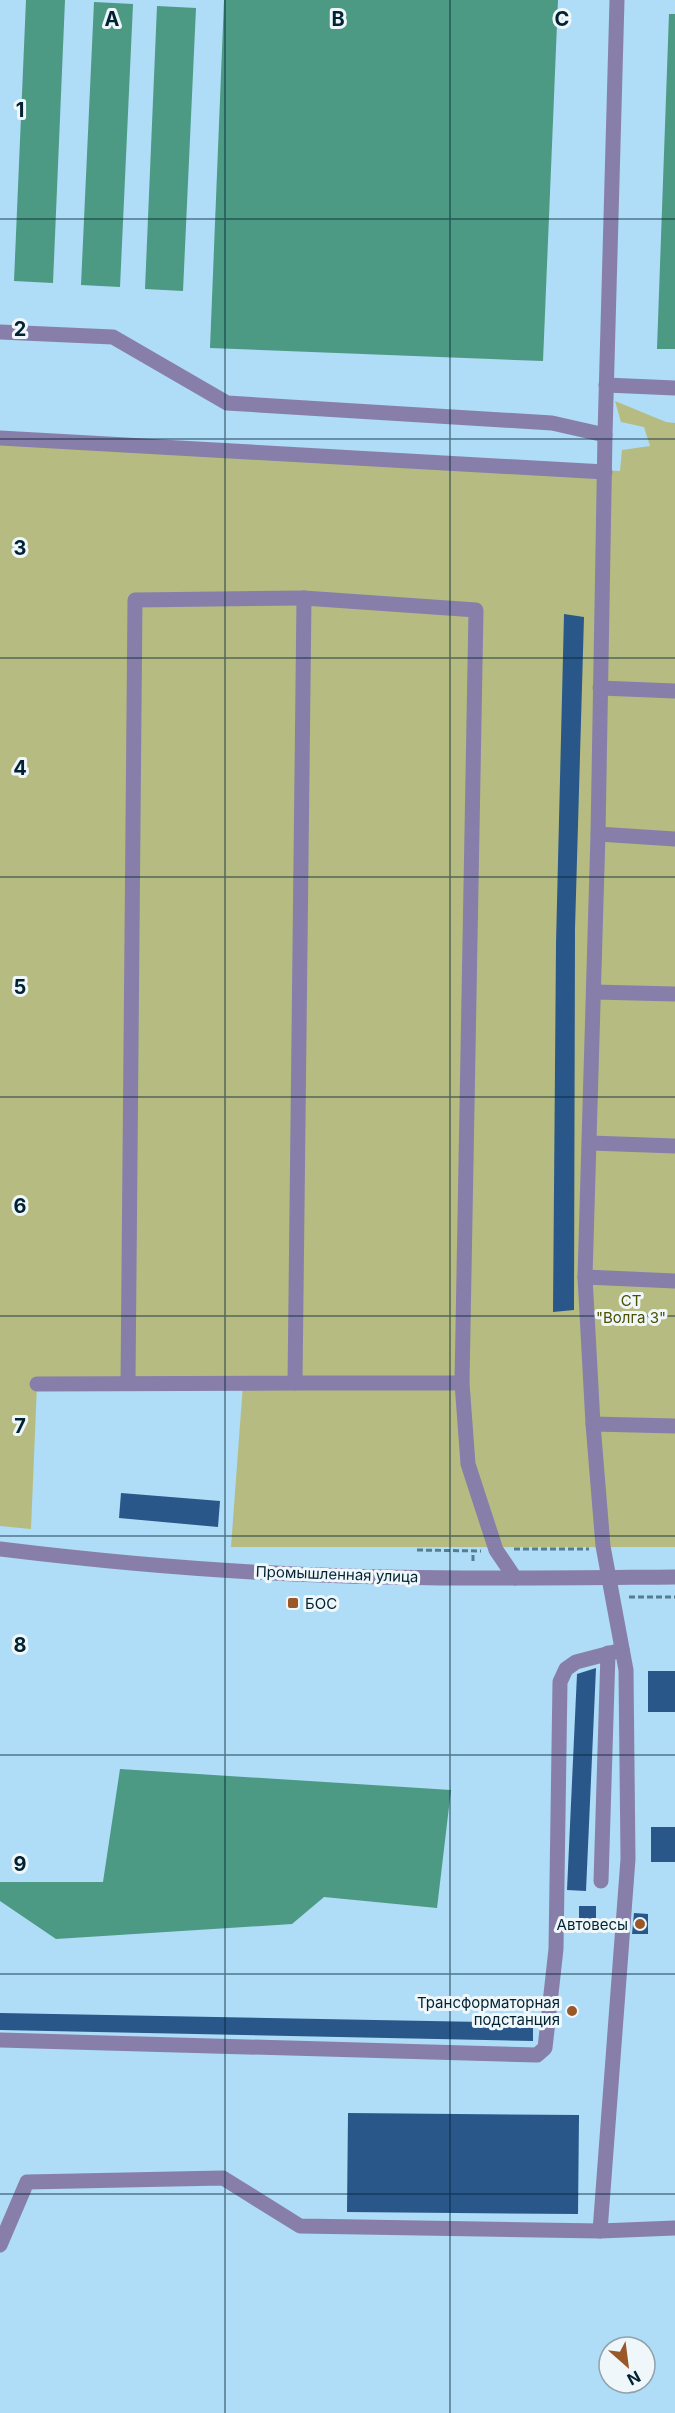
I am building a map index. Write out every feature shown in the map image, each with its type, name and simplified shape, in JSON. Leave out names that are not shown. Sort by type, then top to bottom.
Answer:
[{"type":"street","points":[[601,1881],[615,1652],[593,1424],[585,1277],[598,834],[604,472],[617,0]]},
{"type":"street","points":[[0,332],[113,337],[226,403],[552,423],[605,435]]},
{"type":"street","points":[[606,386],[675,388]]},
{"type":"street","points":[[0,438],[604,472]]},
{"type":"street","points":[[295,1383],[304,598]]},
{"type":"street","points":[[129,1383],[135,600],[304,598],[476,610],[462,1383],[468,1464],[496,1550],[515,1578]]},
{"type":"street","points":[[600,688],[675,691]]},
{"type":"street","points":[[598,834],[675,838]]},
{"type":"street","points":[[594,992],[675,994]]},
{"type":"street","points":[[590,1143],[675,1146]]},
{"type":"street","points":[[585,1277],[675,1281]]},
{"type":"street","points":[[37,1384],[462,1383]]},
{"type":"street","points":[[593,1424],[675,1426]]},
{"type":"street","name":"Промышленная улица","points":[[0,1549],[111,1562],[294,1574],[515,1578],[675,1577]]},
{"type":"street","points":[[0,2040],[537,2055],[545,2048],[556,1949],[560,1682],[566,1669],[576,1662],[615,1652]]},
{"type":"street","points":[[600,2230],[628,1859],[626,1670],[615,1652]]},
{"type":"street","points":[[0,2245],[27,2182],[223,2178],[300,2226],[600,2230],[675,2228]]},
{"type":"green space","name":"СТ \"Волга 3\"","points":[[615,401],[666,422],[675,423],[675,1547],[231,1547],[243,1384],[37,1384],[31,1529],[0,1526],[0,438],[620,471],[622,450],[650,446],[644,427],[621,422]]},
{"type":"shaded area","points":[[26,0],[65,0],[53,283],[14,281]]},
{"type":"shaded area","points":[[224,0],[558,0],[543,361],[210,348]]},
{"type":"shaded area","points":[[94,2],[133,4],[120,287],[81,285]]},
{"type":"shaded area","points":[[157,6],[196,8],[183,291],[145,289]]},
{"type":"shaded area","points":[[669,14],[675,14],[675,349],[657,349]]},
{"type":"shaded area","points":[[120,1769],[451,1790],[437,1908],[324,1897],[292,1924],[56,1939],[0,1901],[0,1882],[103,1882]]},
{"type":"building","points":[[564,614],[584,617],[575,929],[574,1310],[553,1312],[556,944]]},
{"type":"building","points":[[121,1493],[220,1501],[218,1527],[119,1518]]},
{"type":"building","points":[[596,1668],[586,1891],[567,1890],[577,1674]]},
{"type":"building","points":[[648,1671],[675,1671],[675,1712],[648,1712]]},
{"type":"building","points":[[651,1827],[675,1827],[675,1862],[651,1862]]},
{"type":"building","points":[[579,1906],[596,1906],[596,1923],[579,1923]]},
{"type":"building","name":"Автовесы","points":[[634,1913],[648,1914],[648,1934],[632,1934]]},
{"type":"building","points":[[0,2013],[533,2023],[533,2041],[0,2030]]},
{"type":"building","points":[[348,2113],[579,2115],[578,2214],[347,2212]]},
{"type":"place","name":"БОС","points":[[293,1603]]},
{"type":"place","name":"Автовесы","points":[[640,1924]]},
{"type":"place","name":"Трансформаторная подстанция","points":[[572,2011]]}]
